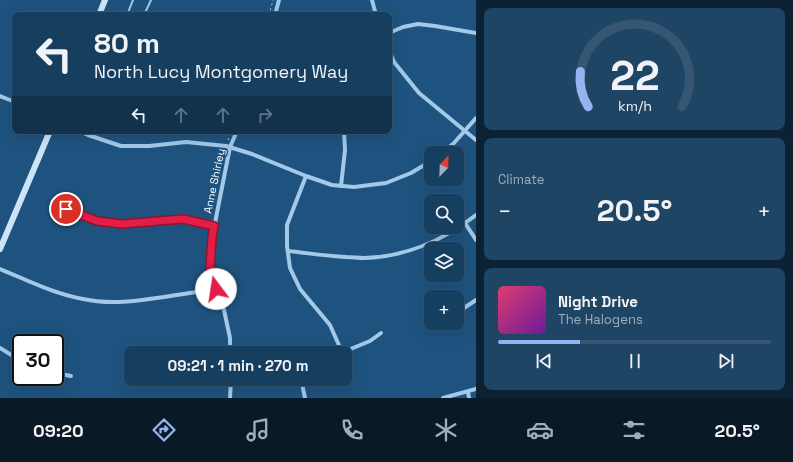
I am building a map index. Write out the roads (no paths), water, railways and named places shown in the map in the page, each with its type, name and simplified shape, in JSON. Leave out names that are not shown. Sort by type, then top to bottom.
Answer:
[{"type":"street","points":[[100,12],[105,0]]},
{"type":"street","points":[[276,12],[279,0]]},
{"type":"street","points":[[372,0],[375,12]]},
{"type":"street","points":[[392,32],[403,27],[418,24],[476,33]]},
{"type":"street","points":[[392,57],[394,62],[419,94],[476,140]]},
{"type":"street","points":[[0,96],[12,101]]},
{"type":"street","points":[[450,146],[476,118]]},
{"type":"street","points":[[0,249],[49,134]]},
{"type":"street","points":[[86,134],[121,146],[149,146],[186,142],[230,146],[306,176],[332,185],[341,186],[354,187],[386,183],[411,173],[424,165]]},
{"type":"street","name":"Anne Shirley","points":[[230,346],[230,338],[224,310],[210,269],[214,226],[230,146],[236,134]]},
{"type":"street","points":[[341,186],[345,150],[344,134]]},
{"type":"street","points":[[306,176],[287,225],[290,268],[300,289],[330,325],[338,346]]},
{"type":"street","points":[[66,209],[97,221],[122,224],[183,219],[214,226]]},
{"type":"street","points":[[288,251],[364,258],[393,255],[419,248],[441,238],[476,215]]},
{"type":"street","points":[[465,223],[476,240]]},
{"type":"street","points":[[0,269],[59,293],[94,301],[139,301],[216,289]]},
{"type":"street","points":[[464,308],[476,300]]},
{"type":"street","points":[[352,348],[370,341],[382,333]]},
{"type":"street","points":[[0,348],[12,355]]},
{"type":"street","points":[[64,375],[71,376]]},
{"type":"street","points":[[230,398],[231,386]]},
{"type":"street","points":[[302,386],[305,398]]},
{"type":"street","points":[[443,398],[476,389]]},
{"type":"street","points":[[468,392],[469,398]]},
{"type":"lane","points":[[128,12],[133,0]]},
{"type":"lane","points":[[145,12],[151,0]]}]
